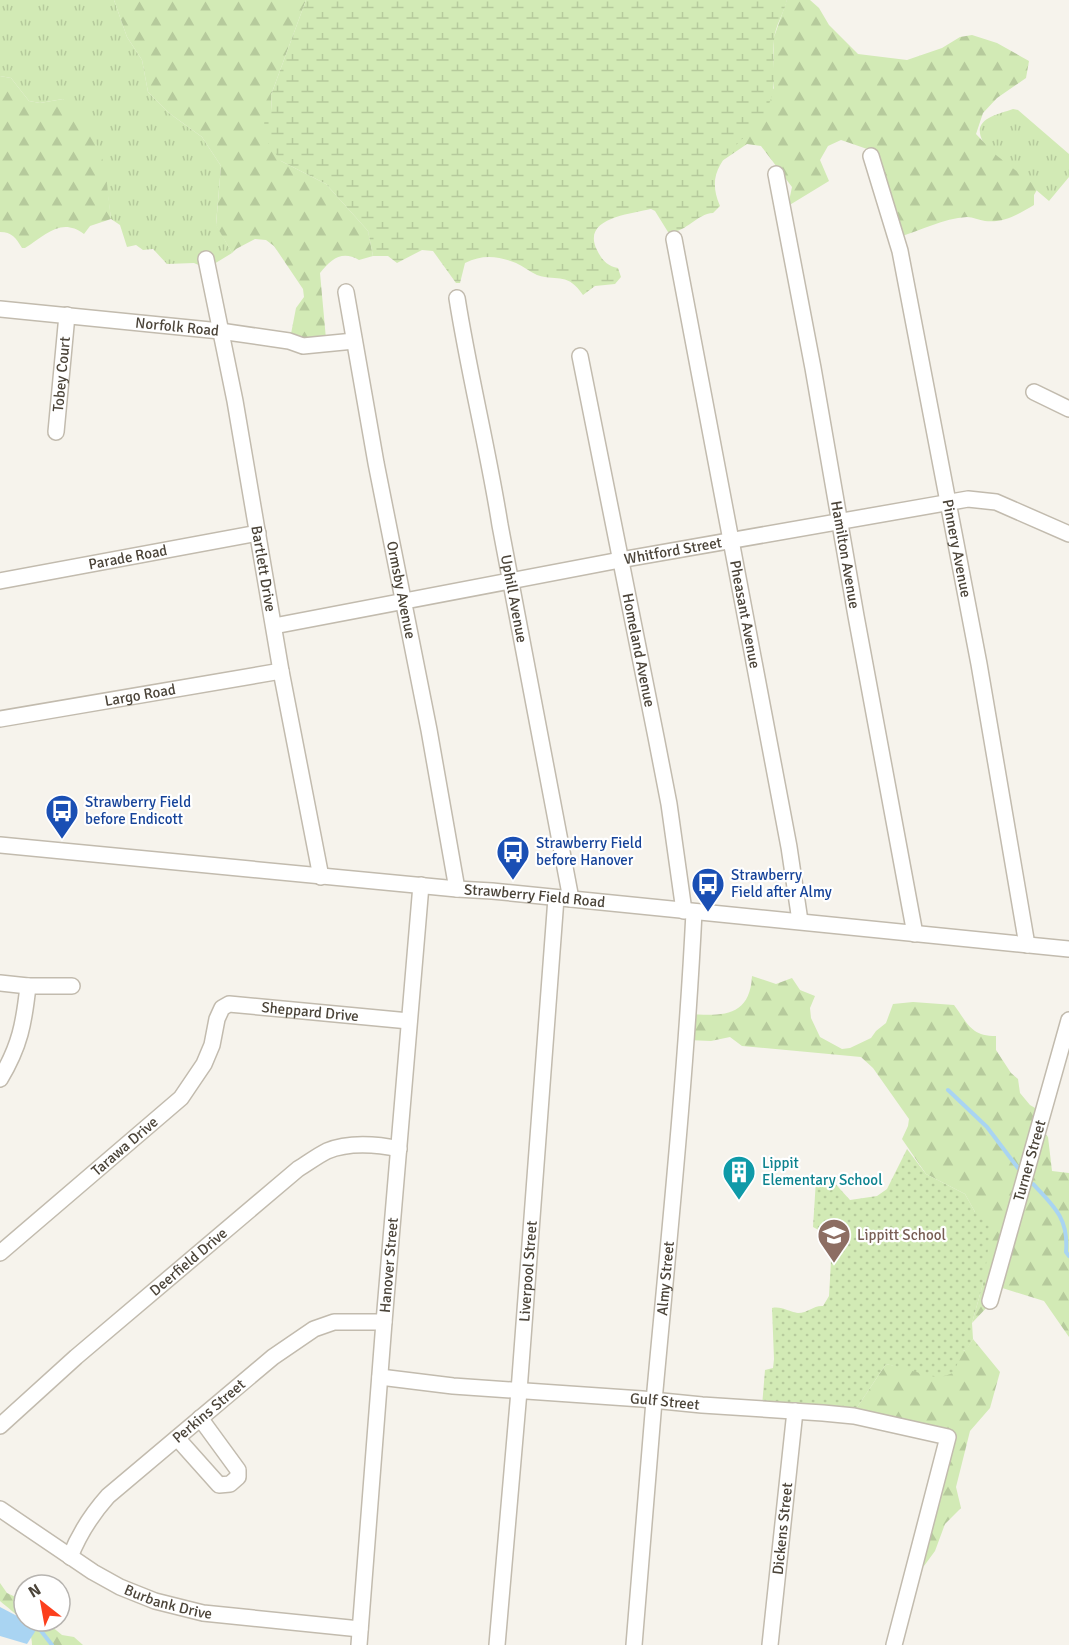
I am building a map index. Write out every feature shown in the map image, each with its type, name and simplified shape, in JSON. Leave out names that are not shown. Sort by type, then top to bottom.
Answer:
[{"type":"street","name":"Pinnery Avenue","points":[[871,156],[900,251],[979,664],[1027,945]]},
{"type":"street","name":"Hamilton Avenue","points":[[776,174],[915,934]]},
{"type":"street","name":"Pheasant Avenue","points":[[674,239],[789,847],[800,921]]},
{"type":"street","name":"Bartlett Drive","points":[[206,260],[235,401],[281,671],[321,877]]},
{"type":"street","name":"Ormsby Avenue","points":[[346,292],[457,889]]},
{"type":"street","name":"Uphill Avenue","points":[[457,298],[462,333],[490,464],[564,899]]},
{"type":"street","name":"Norfolk Road","points":[[0,309],[220,330],[289,341],[303,346],[354,341]]},
{"type":"street","name":"Tobey Court","points":[[56,432],[67,315]]},
{"type":"street","name":"Homeland Avenue","points":[[580,356],[638,640],[689,912]]},
{"type":"street","points":[[1034,392],[1069,409]]},
{"type":"street","name":"Whitford Street","points":[[274,626],[620,560],[968,499],[987,500],[1069,534]]},
{"type":"street","name":"Parade Road","points":[[0,581],[258,533]]},
{"type":"street","name":"Largo Road","points":[[0,719],[281,671]]},
{"type":"street","name":"Strawberry Field Road","points":[[0,845],[800,921],[1069,950]]},
{"type":"street","name":"Hanover Street","points":[[359,1645],[421,885]]},
{"type":"street","name":"Liverpool Street","points":[[496,1645],[564,899]]},
{"type":"street","name":"Almy Street","points":[[634,1645],[691,987],[689,912]]},
{"type":"street","points":[[0,983],[28,986],[72,986]]},
{"type":"street","points":[[0,1079],[22,1034],[28,986]]},
{"type":"street","name":"Sheppard Drive","points":[[217,1019],[222,1008],[233,1003],[409,1021]]},
{"type":"street","name":"Tarawa Drive","points":[[0,1253],[181,1098],[193,1083],[207,1058],[217,1019]]},
{"type":"street","name":"Turner Street","points":[[990,1301],[1069,1020]]},
{"type":"street","name":"Deerfield Drive","points":[[0,1426],[76,1357],[298,1169],[320,1155],[335,1149],[372,1145],[399,1149]]},
{"type":"street","name":"Perkins Street","points":[[70,1557],[79,1537],[98,1507],[124,1482],[273,1357],[314,1329],[334,1322],[384,1322]]},
{"type":"street","name":"Gulf Street","points":[[380,1377],[453,1386],[854,1416],[948,1437],[894,1645]]},
{"type":"street","name":"Dickens Street","points":[[770,1645],[795,1411]]},
{"type":"street","points":[[177,1438],[219,1485],[231,1484],[238,1478],[238,1470],[200,1418]]},
{"type":"street","name":"Burbank Drive","points":[[0,1509],[70,1557],[120,1587],[155,1601],[216,1615],[360,1629]]},
{"type":"green space","points":[[0,0],[114,0],[127,37],[142,60],[148,92],[169,113],[202,137],[221,166],[216,224],[232,253],[214,264],[212,271],[194,263],[167,264],[153,249],[143,250],[136,245],[127,247],[120,225],[111,219],[104,166],[63,99],[40,103],[29,101],[11,78],[0,76]]},
{"type":"green space","points":[[114,0],[306,0],[271,95],[281,161],[326,184],[368,231],[373,256],[359,260],[342,256],[333,260],[320,273],[326,339],[290,339],[296,308],[304,297],[303,289],[274,246],[266,240],[255,239],[232,253],[216,225],[221,166],[202,137],[169,113],[148,92],[142,60],[127,37]]},
{"type":"green space","points":[[306,0],[787,0],[775,35],[772,96],[752,130],[722,162],[716,175],[715,189],[720,206],[713,213],[674,232],[668,232],[655,211],[651,209],[610,219],[602,224],[596,231],[594,239],[597,250],[605,262],[618,268],[621,277],[615,284],[595,286],[583,295],[567,280],[537,275],[516,263],[503,259],[484,257],[465,263],[460,283],[456,283],[433,251],[422,250],[397,263],[388,256],[373,256],[368,231],[326,184],[281,161],[263,136],[265,115],[272,111],[271,95]]},
{"type":"green space","points":[[787,0],[810,0],[819,8],[829,25],[858,54],[907,60],[942,48],[960,37],[972,35],[997,43],[1029,61],[1026,78],[997,98],[983,113],[976,134],[996,155],[1038,188],[1034,195],[1034,205],[1005,219],[985,221],[969,217],[958,218],[898,237],[873,151],[841,140],[828,146],[820,160],[829,181],[788,206],[792,187],[761,146],[747,144],[722,161],[774,88],[774,37]]},
{"type":"green space","points":[[0,76],[11,78],[29,101],[40,103],[63,99],[88,123],[105,166],[111,219],[90,226],[84,234],[68,227],[54,230],[25,248],[22,248],[11,234],[0,232]]},
{"type":"green space","points":[[1013,109],[1018,110],[1069,154],[1069,177],[1049,201],[987,148],[982,139],[981,125],[985,121]]},
{"type":"green space","points":[[752,976],[776,984],[792,978],[800,990],[815,996],[810,1008],[811,1018],[820,1037],[842,1049],[850,1048],[871,1038],[886,1023],[893,1004],[913,1002],[954,1005],[975,1031],[996,1036],[996,1050],[1011,1073],[1018,1079],[1020,1093],[1030,1105],[1042,1112],[1039,1126],[1048,1137],[1052,1171],[1069,1173],[1069,1337],[1044,1301],[996,1286],[990,1304],[972,1323],[984,1280],[975,1212],[965,1194],[926,1174],[902,1139],[909,1119],[873,1068],[861,1057],[742,1046],[730,1037],[711,1041],[687,1040],[688,1014],[712,1015],[732,1012],[746,1000]]},
{"type":"green space","points":[[907,1149],[926,1174],[965,1194],[975,1212],[986,1217],[991,1227],[984,1280],[972,1323],[973,1339],[966,1351],[964,1350],[953,1373],[939,1378],[886,1364],[852,1415],[762,1406],[765,1370],[773,1368],[774,1359],[772,1308],[802,1313],[823,1306],[829,1296],[832,1243],[826,1234],[813,1227],[816,1180],[829,1177],[850,1200],[877,1196],[887,1189]]},
{"type":"green space","points":[[973,1339],[1000,1372],[990,1408],[970,1431],[956,1487],[961,1508],[945,1524],[935,1551],[924,1566],[910,1562],[939,1437],[852,1415],[886,1364],[895,1366],[966,1350]]},
{"type":"green space","points":[[0,1583],[7,1593],[12,1595],[12,1611],[0,1601]]},
{"type":"green space","points":[[30,1633],[60,1633],[74,1637],[83,1645],[32,1645]]},
{"type":"water","points":[[0,1607],[12,1613],[12,1633],[34,1633],[27,1644],[0,1636]]},
{"type":"waterway","points":[[948,1090],[987,1127],[1018,1168]]},
{"type":"waterway","points":[[1033,1184],[1058,1214],[1065,1231],[1066,1252],[1069,1256]]},
{"type":"waterway","points":[[43,1633],[52,1645]]},
{"type":"place","name":"Strawberry Field before Endicott","points":[[62,840]]},
{"type":"place","name":"Strawberry Field before Hanover","points":[[513,881]]},
{"type":"place","name":"Strawberry Field after Almy","points":[[708,913]]},
{"type":"place","name":"Lippit Elementary School","points":[[739,1201]]},
{"type":"place","name":"Lippitt School","points":[[834,1264]]}]
